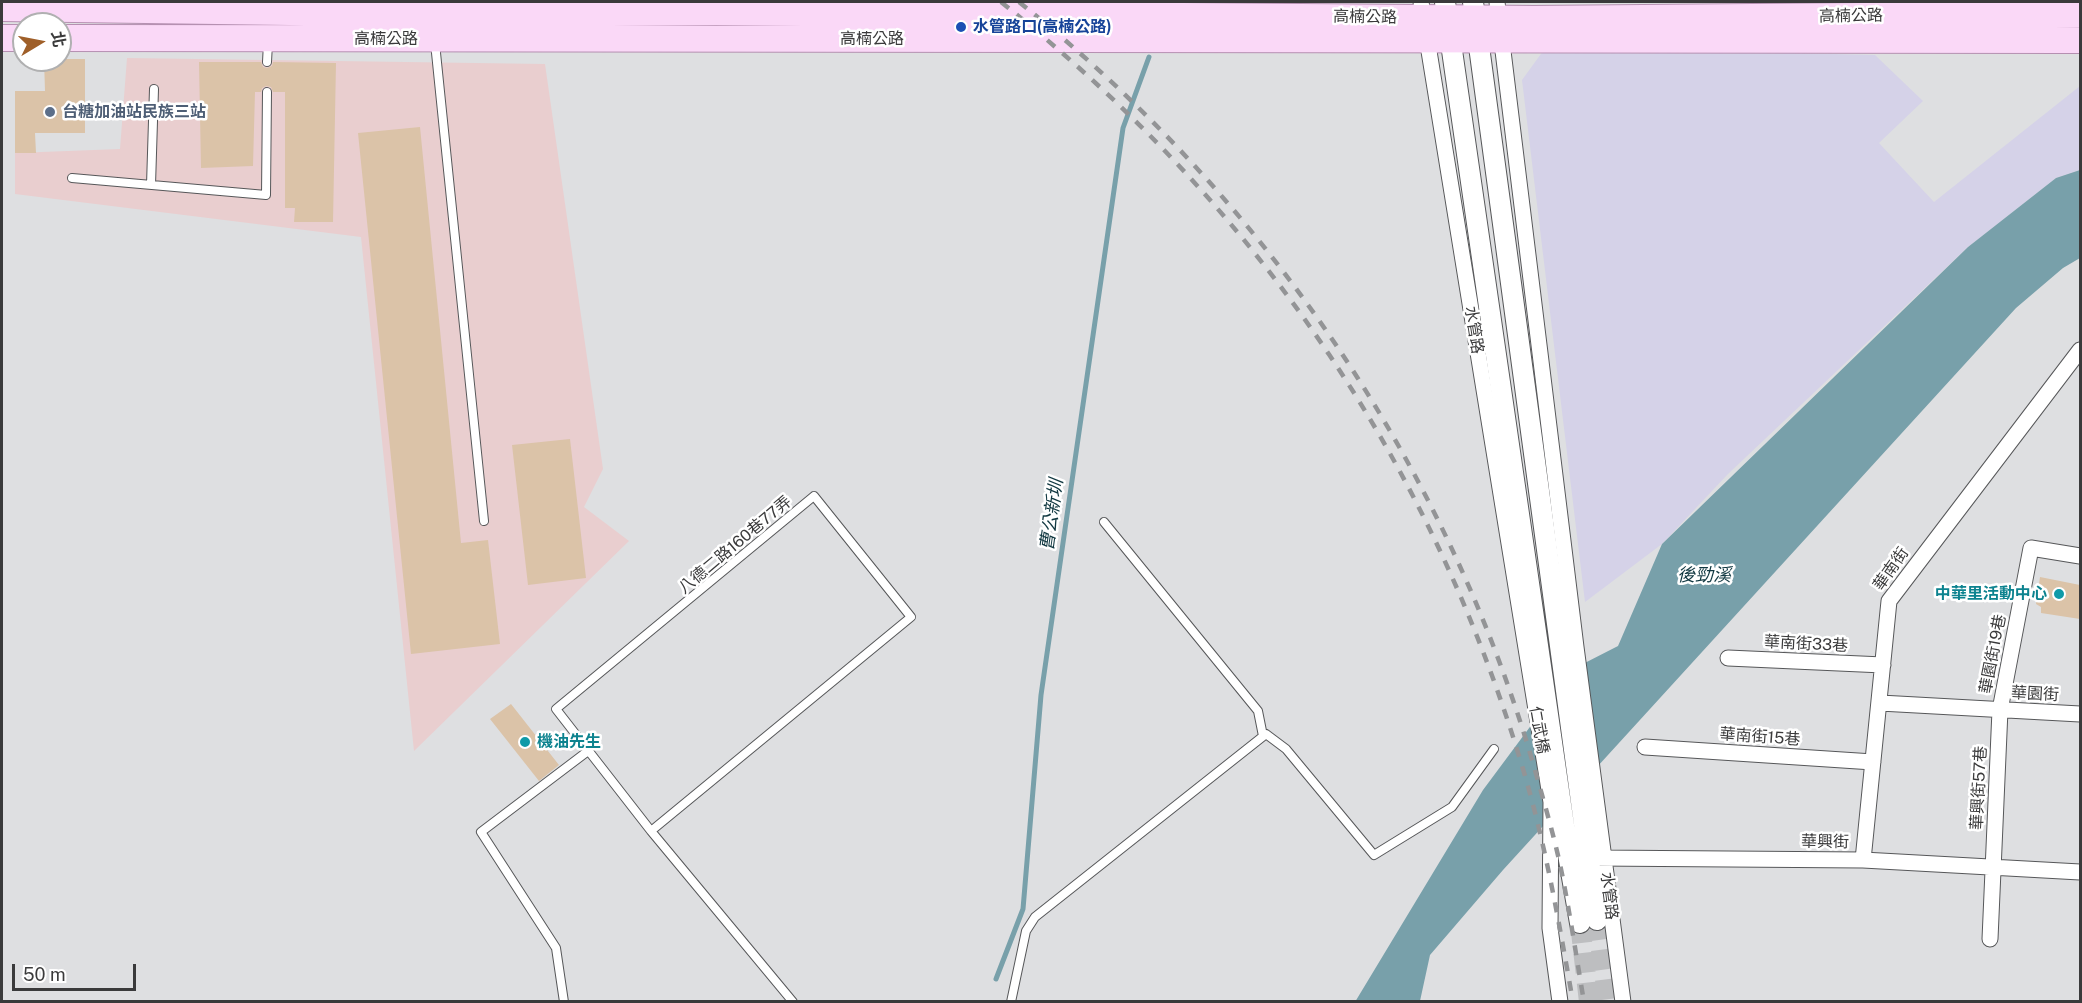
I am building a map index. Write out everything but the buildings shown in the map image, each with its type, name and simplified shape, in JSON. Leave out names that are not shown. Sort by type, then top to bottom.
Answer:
[{"type":"main road","name":"高楠公路","points":[[2,8],[434,27],[683,21],[1436,19],[2080,40]]},
{"type":"main road","name":"高楠公路","points":[[1487,20],[2080,14]]},
{"type":"main road","name":"高楠公路","points":[[72,39],[268,50],[434,27]]},
{"type":"street","name":"水管路","points":[[1436,19],[1533,657]]},
{"type":"street","name":"仁武橋","points":[[1487,20],[1588,791]]},
{"type":"street","name":"華南街","points":[[1863,860],[1880,703],[1888,601],[2080,350]]},
{"type":"street","name":"華園街19巷","points":[[2000,710],[2031,548],[2080,556]]},
{"type":"street","name":"仁武橋","points":[[1533,657],[1556,799]]},
{"type":"street","name":"華南街33巷","points":[[1728,658],[1883,665]]},
{"type":"street","name":"華園街","points":[[1880,703],[2080,714]]},
{"type":"street","name":"華興街57巷","points":[[1989,939],[2000,710]]},
{"type":"street","name":"華南街15巷","points":[[1645,747],[1873,762]]},
{"type":"street","name":"水管路","points":[[1588,791],[1588,921]]},
{"type":"street","name":"水管路","points":[[1556,799],[1587,859],[1623,1002]]},
{"type":"street","points":[[1556,799],[1550,928],[1560,1002]]},
{"type":"street","name":"華興街","points":[[1587,859],[1863,860],[2080,872]]},
{"type":"lane","points":[[434,27],[484,521]]},
{"type":"lane","points":[[151,185],[154,89]]},
{"type":"lane","points":[[72,178],[266,195],[267,92]]},
{"type":"lane","name":"八德二路160巷77弄","points":[[651,831],[911,617],[814,496],[556,709],[651,831],[793,1002]]},
{"type":"lane","points":[[1104,522],[1258,711],[1263,736]]},
{"type":"lane","points":[[1011,1002],[1026,931],[1035,917],[1266,734],[1286,749],[1374,855],[1452,807],[1494,749]]},
{"type":"lane","points":[[564,1002],[556,948],[481,832],[588,751]]},
{"type":"shaded area","points":[[1546,47],[1875,55],[1923,101],[1879,143],[1934,202],[2080,86],[2080,170],[2056,178],[1968,247],[1728,474],[1662,544],[1585,602],[1522,80]]},
{"type":"shaded area","points":[[127,58],[545,64],[603,469],[584,507],[629,541],[414,751],[361,237],[15,194],[15,153],[120,149]]},
{"type":"water","name":"後勁溪","points":[[2080,170],[2080,258],[2063,268],[2016,308],[1503,870],[1430,955],[1420,1001],[1355,1002],[1483,790],[1573,669],[1618,646],[1662,544],[1968,247],[2056,178]]},
{"type":"waterway","name":"曹公新圳","points":[[996,979],[1023,909],[1041,695],[1123,128],[1149,57]]},
{"type":"tunnel","points":[[1597,920],[1608,1002]]},
{"type":"tunnel","points":[[1580,923],[1589,1002]]},
{"type":"railway","points":[[1001,2],[1093,80],[1177,163],[1253,251],[1322,345],[1384,443],[1438,546],[1484,655],[1523,769],[1545,856],[1573,1002]]},
{"type":"railway","points":[[1019,2],[1108,79],[1191,162],[1267,251],[1337,346],[1398,446],[1452,550],[1498,658],[1535,770],[1554,838],[1584,1002]]},
{"type":"place","name":"水管路口(高楠公路)","points":[[961,27]]},
{"type":"place","name":"台糖加油站民族三站","points":[[50,112]]},
{"type":"place","name":"中華里活動中心","points":[[2059,594]]},
{"type":"place","name":"機油先生","points":[[525,742]]}]
